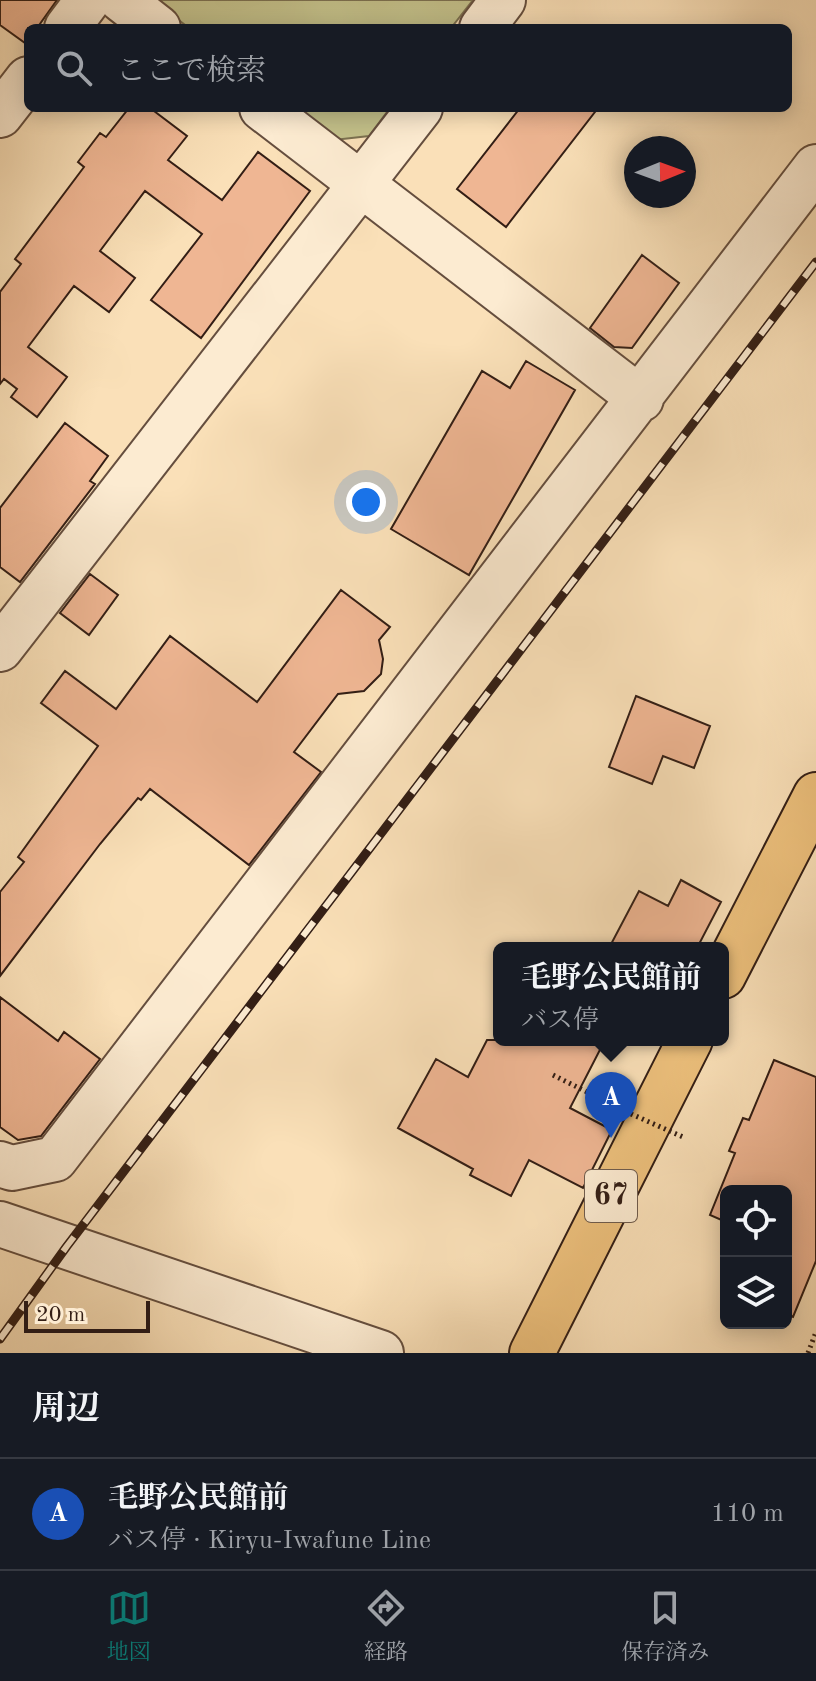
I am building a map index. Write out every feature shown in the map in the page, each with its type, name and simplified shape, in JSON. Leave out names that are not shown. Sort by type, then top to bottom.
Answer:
[{"type":"main road","points":[[729,964],[816,795]]},
{"type":"main road","name":"67","points":[[532,1353],[687,1046]]},
{"type":"street","points":[[70,24],[88,0]]},
{"type":"street","points":[[122,0],[153,24]]},
{"type":"street","points":[[485,24],[503,0]]},
{"type":"street","points":[[0,115],[24,84]]},
{"type":"street","points":[[267,112],[641,399]]},
{"type":"street","points":[[0,649],[417,112]]},
{"type":"street","points":[[0,1164],[12,1168],[55,1159],[816,167]]},
{"type":"street","points":[[0,1224],[381,1353]]},
{"type":"path","points":[[553,1075],[683,1137]]},
{"type":"path","points":[[808,1353],[816,1332]]},
{"type":"shaded area","points":[[153,0],[473,0],[454,24],[184,24]]},
{"type":"shaded area","points":[[298,112],[387,112],[369,136],[334,140]]},
{"type":"building","points":[[0,0],[57,0],[40,24],[24,24],[24,42],[0,25]]},
{"type":"building","points":[[126,112],[155,112],[187,136],[168,160],[222,200],[258,152],[310,191],[201,338],[151,300],[202,234],[145,191],[100,251],[135,278],[109,312],[74,286],[28,347],[67,377],[37,417],[11,397],[17,389],[4,379],[0,384],[0,292],[21,264],[15,259],[84,167],[78,162],[100,133],[106,137]]},
{"type":"building","points":[[517,112],[595,112],[506,227],[457,189]]},
{"type":"building","points":[[642,255],[679,283],[632,348],[614,347],[590,328]]},
{"type":"building","points":[[526,361],[575,390],[469,575],[391,529],[482,371],[510,388]]},
{"type":"building","points":[[65,423],[108,456],[90,481],[95,484],[20,582],[0,567],[0,508]]},
{"type":"building","points":[[90,574],[118,595],[89,635],[60,613]]},
{"type":"building","points":[[341,590],[390,627],[379,640],[383,659],[381,674],[364,691],[338,694],[294,752],[321,772],[249,865],[150,789],[141,800],[138,798],[100,844],[0,976],[0,892],[24,862],[18,857],[98,746],[41,703],[65,671],[116,709],[170,636],[257,702]]},
{"type":"building","points":[[636,696],[710,726],[694,768],[663,756],[652,784],[609,767]]},
{"type":"building","points":[[681,880],[721,902],[700,942],[612,942],[639,891],[668,906]]},
{"type":"building","points":[[0,997],[58,1041],[64,1032],[100,1059],[41,1136],[18,1140],[0,1127]]},
{"type":"building","points":[[487,1040],[493,1040],[493,1046],[602,1046],[570,1108],[612,1130],[583,1188],[529,1160],[511,1196],[470,1175],[473,1169],[398,1128],[436,1059],[468,1077]]},
{"type":"building","points":[[774,1060],[816,1077],[816,1261],[793,1317],[792,1185],[722,1185],[735,1153],[729,1151],[743,1118],[749,1120]]},
{"type":"building","points":[[720,1190],[720,1219],[710,1215]]},
{"type":"railway","points":[[0,1339],[67,1246],[816,262]]},
{"type":"place","name":"毛野公民館前","points":[[611,1138]]}]
